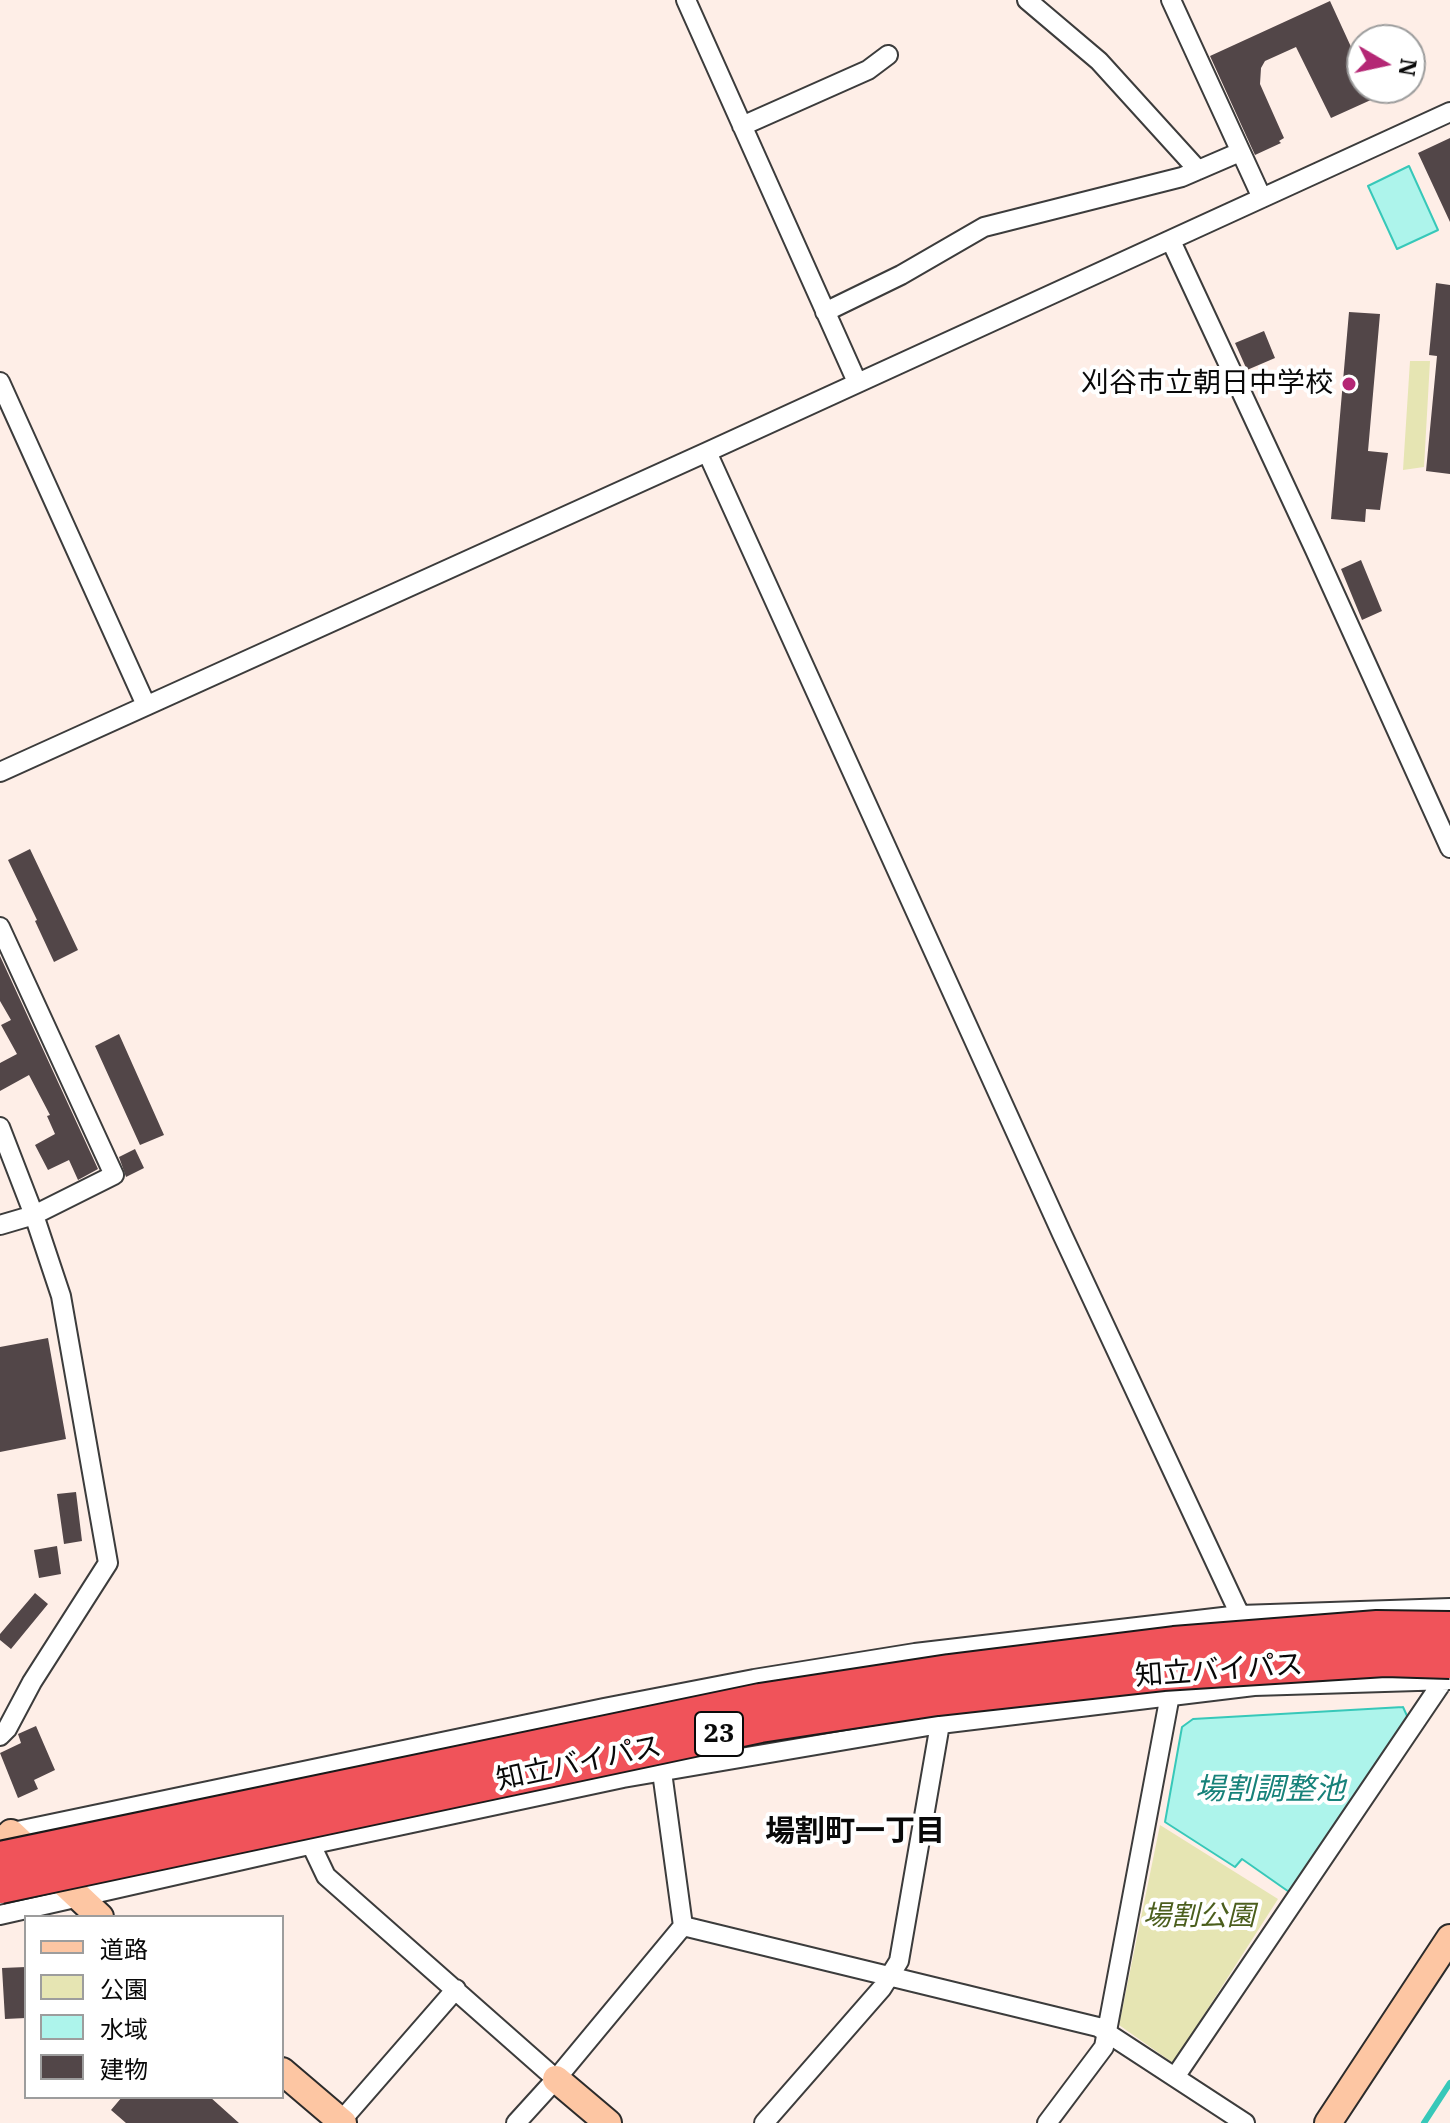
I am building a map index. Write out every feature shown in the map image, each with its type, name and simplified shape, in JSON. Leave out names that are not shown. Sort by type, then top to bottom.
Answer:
[{"type":"highway","name":"知立バイパス","points":[[3,1837],[776,1699],[949,1672],[1174,1644],[1377,1628],[1450,1629]]},
{"type":"highway","name":"知立バイパス","points":[[0,1886],[760,1725],[937,1698],[1163,1673],[1385,1659],[1448,1674]]},
{"type":"street","points":[[686,0],[857,382]]},
{"type":"street","points":[[1027,0],[1099,61],[1198,170]]},
{"type":"street","points":[[1171,0],[1262,198]]},
{"type":"street","points":[[742,126],[868,70],[888,55]]},
{"type":"street","points":[[0,772],[1450,112]]},
{"type":"street","points":[[825,312],[901,275],[984,227],[1182,177],[1240,152]]},
{"type":"street","points":[[1171,241],[1450,848]]},
{"type":"street","points":[[0,382],[146,705]]},
{"type":"street","points":[[707,452],[1062,1234],[1240,1615],[1254,1686]]},
{"type":"street","points":[[0,927],[114,1175],[34,1215],[0,1225]]},
{"type":"street","points":[[0,1127],[61,1296],[108,1563],[0,1736]]},
{"type":"street","points":[[3,1837],[604,1708],[754,1679],[915,1653],[1240,1615],[1450,1608]]},
{"type":"street","points":[[0,1915],[623,1778],[940,1724],[1254,1686],[1448,1674]]},
{"type":"street","points":[[1175,2077],[1448,1674]]},
{"type":"street","points":[[1047,2123],[1104,2047],[1170,1695]]},
{"type":"street","points":[[604,1708],[623,1778]]},
{"type":"street","points":[[764,2123],[890,1976],[899,1961],[940,1724]]},
{"type":"street","points":[[516,2123],[683,1926],[662,1772]]},
{"type":"street","points":[[288,1774],[309,1845],[326,1876],[608,2123]]},
{"type":"street","points":[[3,1837],[98,1915]]},
{"type":"street","points":[[683,1926],[1098,2027],[1245,2123]]},
{"type":"street","points":[[1328,2123],[1450,1938]]},
{"type":"street","points":[[284,2073],[342,2122],[456,1989]]},
{"type":"green space","points":[[1410,361],[1430,361],[1424,467],[1403,470]]},
{"type":"green space","name":"場割公園","points":[[1160,1825],[1278,1899],[1173,2063],[1119,2025]]},
{"type":"water","points":[[1409,166],[1438,230],[1397,249],[1368,186]]},
{"type":"water","name":"場割調整池","points":[[1403,1707],[1408,1718],[1292,1894],[1242,1859],[1235,1867],[1165,1822],[1182,1727],[1193,1719]]},
{"type":"building","points":[[1330,1],[1346,36],[1346,104],[1362,104],[1331,118],[1296,47],[1265,61],[1261,68],[1260,84],[1284,138],[1279,141],[1281,143],[1255,155],[1210,56]]},
{"type":"building","points":[[1450,138],[1450,222],[1418,153]]},
{"type":"building","points":[[1436,283],[1450,285],[1450,474],[1426,471],[1437,356],[1429,355]]},
{"type":"building","points":[[1349,312],[1380,314],[1368,451],[1388,453],[1380,510],[1366,509],[1365,522],[1331,519]]},
{"type":"building","points":[[1264,331],[1275,358],[1247,370],[1235,343]]},
{"type":"building","points":[[1361,560],[1382,611],[1362,620],[1341,569]]},
{"type":"building","points":[[30,849],[78,950],[54,962],[8,860]]},
{"type":"building","points":[[0,956],[98,1169],[78,1180],[69,1160],[48,1170],[35,1145],[55,1134],[47,1116],[50,1115],[29,1075],[0,1091],[0,1063],[17,1054],[1,1025],[11,1020],[0,1001]]},
{"type":"building","points":[[119,1034],[164,1135],[140,1145],[95,1046]]},
{"type":"building","points":[[135,1149],[144,1168],[126,1177],[119,1157]]},
{"type":"building","points":[[48,1338],[66,1439],[0,1452],[0,1347]]},
{"type":"building","points":[[76,1492],[82,1541],[64,1544],[57,1494]]},
{"type":"building","points":[[57,1546],[61,1574],[39,1578],[34,1550]]},
{"type":"building","points":[[35,1593],[48,1604],[11,1649],[0,1640],[0,1634]]},
{"type":"building","points":[[36,1726],[55,1770],[34,1780],[38,1789],[18,1798],[0,1753],[21,1743],[18,1734]]},
{"type":"building","points":[[24,1967],[24,2018],[5,2019],[2,1968]]},
{"type":"building","points":[[120,2099],[212,2099],[239,2123],[126,2123],[111,2110]]},
{"type":"waterway","points":[[1424,2123],[1450,2083]]},
{"type":"place","name":"刈谷市立朝日中学校","points":[[1349,384]]},
{"type":"district","name":"場割町一丁目","points":[[855,1832]]}]
